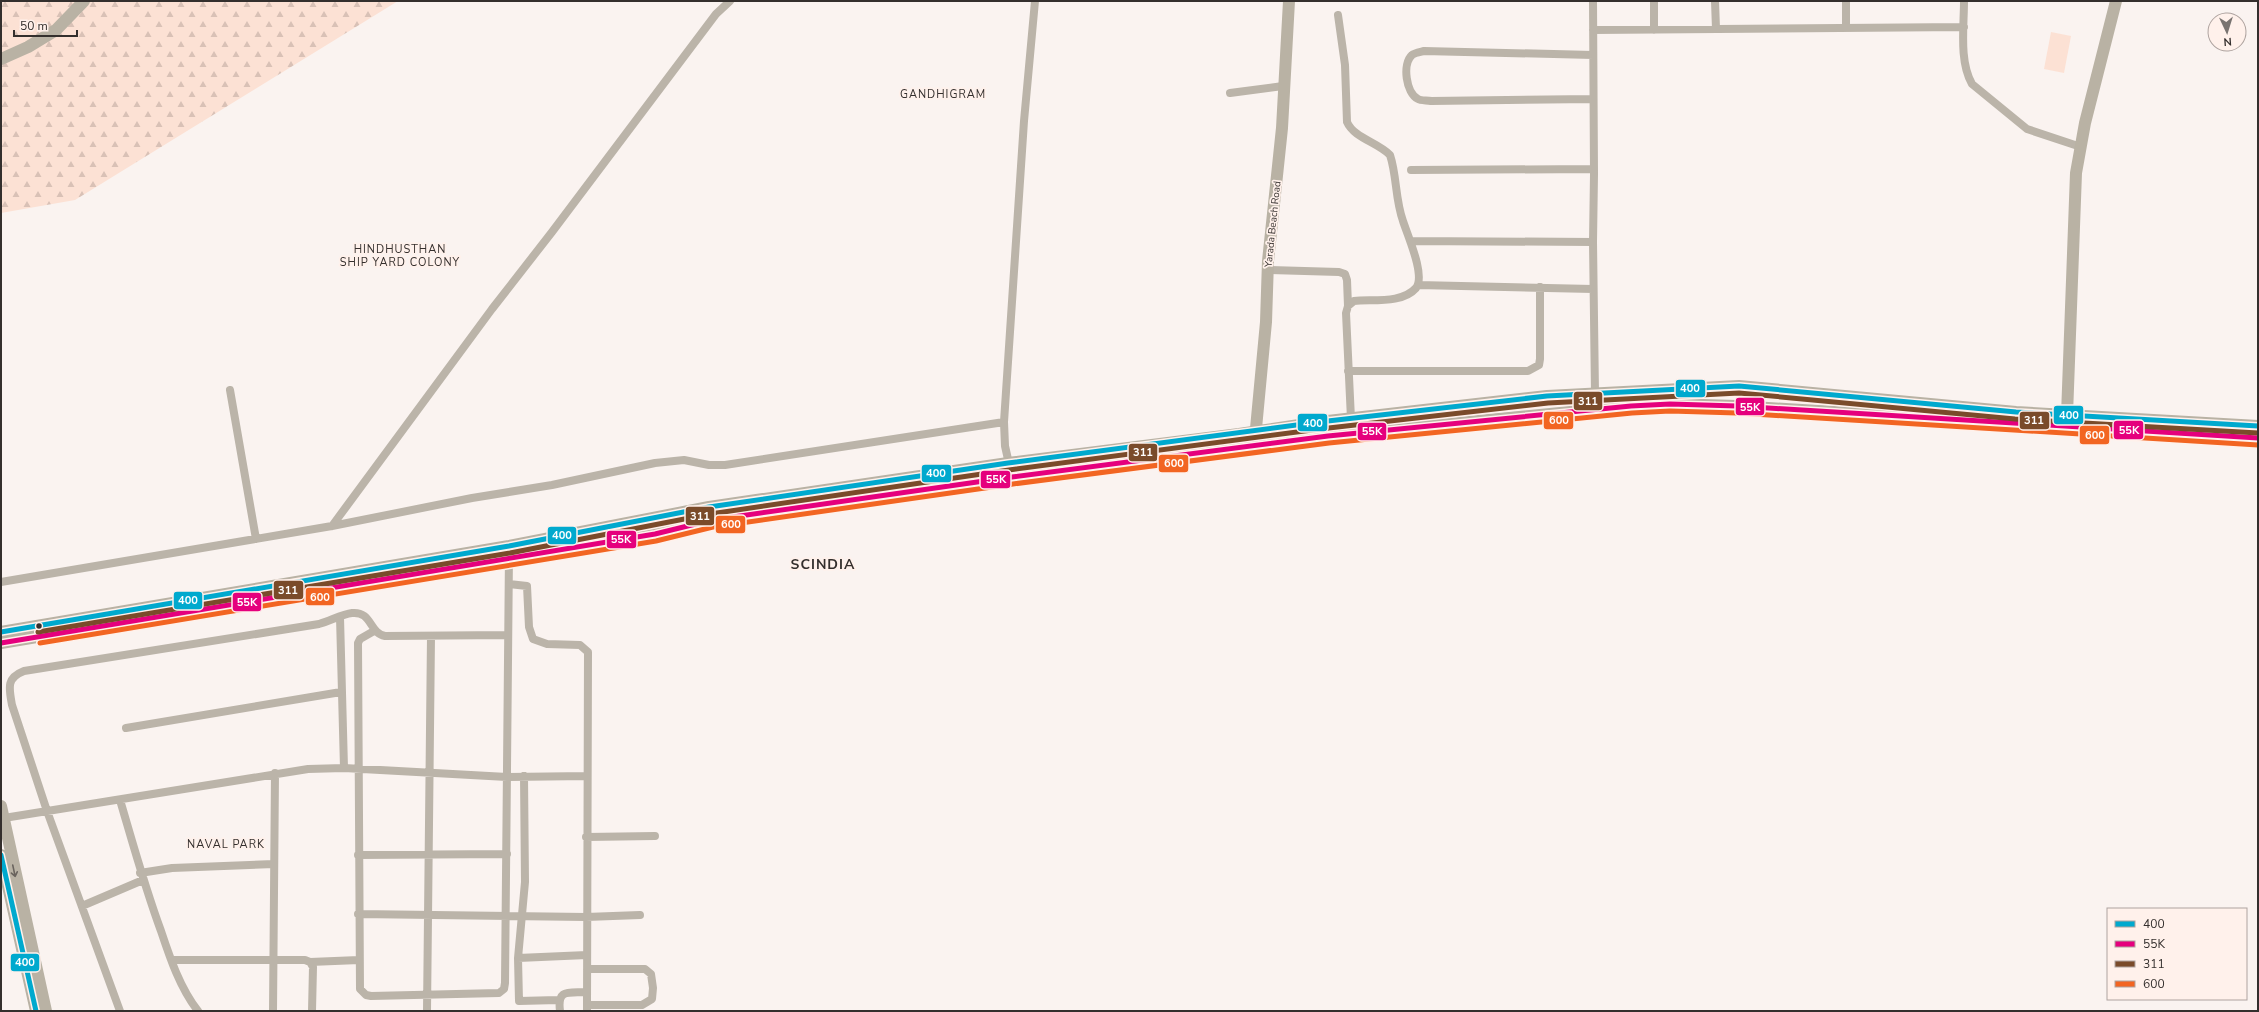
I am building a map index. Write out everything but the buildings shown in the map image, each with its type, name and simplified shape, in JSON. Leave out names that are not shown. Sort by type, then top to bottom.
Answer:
[{"type":"main road","points":[[1,59],[42,40],[56,30],[84,1]]},
{"type":"main road","name":"Yarada Beach Road","points":[[1255,447],[1255,432],[1266,322],[1267,270],[1277,187],[1289,1]]},
{"type":"main road","points":[[2067,415],[2076,173],[2116,1]]},
{"type":"main road","points":[[1,643],[509,552],[709,507],[1008,463],[1351,419],[1531,398],[1595,393],[1739,386],[2067,415],[2186,427],[2258,438]]},
{"type":"main road","points":[[1,632],[509,552],[655,534],[712,520],[932,488],[1340,435],[1631,406],[1670,404],[1737,406],[2186,427],[2258,426]]},
{"type":"main road","points":[[930,475],[932,488]]},
{"type":"main road","points":[[1,806],[4,818],[5,844],[38,993],[36,1011]]},
{"type":"main road","points":[[1,855],[38,993],[46,1011]]},
{"type":"street","points":[[332,526],[492,309],[552,232],[716,14],[723,1]]},
{"type":"street","points":[[716,14],[730,1]]},
{"type":"street","points":[[1012,477],[1008,463],[1004,422],[1024,121],[1034,1]]},
{"type":"street","points":[[1593,1],[1593,289],[1595,393]]},
{"type":"street","points":[[1654,1],[1654,30]]},
{"type":"street","points":[[1715,1],[1716,29]]},
{"type":"street","points":[[1846,1],[1846,27]]},
{"type":"street","points":[[1964,1],[1967,76],[1972,84],[2027,129],[2081,147]]},
{"type":"street","points":[[1338,15],[1345,65],[1347,122],[1350,128],[1357,134],[1371,141],[1390,155],[1393,164],[1399,206],[1411,241],[1418,285],[1413,291],[1395,298],[1354,301],[1348,306]]},
{"type":"street","points":[[1593,30],[1964,27]]},
{"type":"street","points":[[1593,55],[1424,51],[1412,54],[1406,63],[1406,73],[1412,93],[1418,99],[1593,99]]},
{"type":"street","points":[[1230,93],[1284,86]]},
{"type":"street","points":[[1410,170],[1594,169]]},
{"type":"street","points":[[1411,241],[1593,242]]},
{"type":"street","points":[[1267,270],[1339,272],[1345,274],[1347,280],[1348,306],[1346,313],[1351,419]]},
{"type":"street","points":[[1418,285],[1593,289]]},
{"type":"street","points":[[1348,371],[1481,371],[1535,369],[1539,365],[1540,359],[1540,288]]},
{"type":"street","points":[[230,390],[256,538]]},
{"type":"street","points":[[1,582],[332,526],[472,498],[552,485],[654,463],[684,460],[710,465],[725,465],[1004,422]]},
{"type":"street","points":[[374,631],[360,639],[358,643],[358,914],[360,989],[366,995],[499,993],[504,989],[506,916],[509,552]]},
{"type":"street","points":[[509,584],[528,586],[529,627],[533,639],[547,644],[580,645],[588,652],[586,837],[587,1008],[642,1005],[652,999],[653,988],[651,974],[645,969],[587,969]]},
{"type":"street","points":[[120,1011],[47,811],[12,705],[10,680],[15,674],[24,671],[319,624],[352,613],[361,613],[368,618],[374,631],[378,635],[385,636],[508,635]]},
{"type":"street","points":[[340,617],[344,768]]},
{"type":"street","points":[[427,1011],[431,773],[431,636]]},
{"type":"street","points":[[126,728],[341,692]]},
{"type":"street","points":[[4,818],[120,800],[275,773],[308,769],[344,768],[507,777],[587,776]]},
{"type":"street","points":[[273,1011],[275,773]]},
{"type":"street","points":[[524,776],[525,882],[518,958],[519,1001],[558,1000]]},
{"type":"street","points":[[120,800],[142,877],[172,960],[186,994],[198,1011]]},
{"type":"street","points":[[586,837],[655,836]]},
{"type":"street","points":[[358,855],[507,854]]},
{"type":"street","points":[[82,906],[142,877],[172,868],[274,864]]},
{"type":"street","points":[[358,914],[522,917],[640,915]]},
{"type":"street","points":[[518,958],[587,955]]},
{"type":"street","points":[[172,960],[274,959],[310,962],[359,960]]},
{"type":"street","points":[[310,962],[313,967],[312,1011]]},
{"type":"street","points":[[560,1011],[558,1000],[560,995],[566,993],[586,992]]},
{"type":"green space","points":[[1,1],[398,1],[75,200],[1,213]]},
{"type":"green space","points":[[2051,32],[2071,36],[2064,73],[2044,69]]},
{"type":"transit line","name":"400","points":[[1,632],[509,546],[709,507],[1008,463],[1319,422],[1547,396],[1739,386],[2016,412],[2258,426]]},
{"type":"transit line","name":"311","points":[[38,632],[510,553],[710,514],[1009,470],[1320,429],[1548,403],[1739,393],[2015,419],[2258,433]]},
{"type":"transit line","name":"55K","points":[[1,643],[655,534],[712,520],[1012,477],[1328,436],[1631,406],[1670,404],[1737,406],[2258,438]]},
{"type":"transit line","name":"600","points":[[40,643],[656,541],[713,527],[1013,484],[1329,443],[1632,413],[1670,411],[1737,413],[2258,445]]},
{"type":"transit line","name":"400","points":[[1,855],[36,1011]]},
{"type":"district","name":"GANDHIGRAM","points":[[943,94]]},
{"type":"district","name":"HINDHUSTHAN SHIP YARD COLONY","points":[[400,255]]},
{"type":"district","name":"SCINDIA","points":[[823,564]]},
{"type":"district","name":"NAVAL PARK","points":[[226,844]]}]
